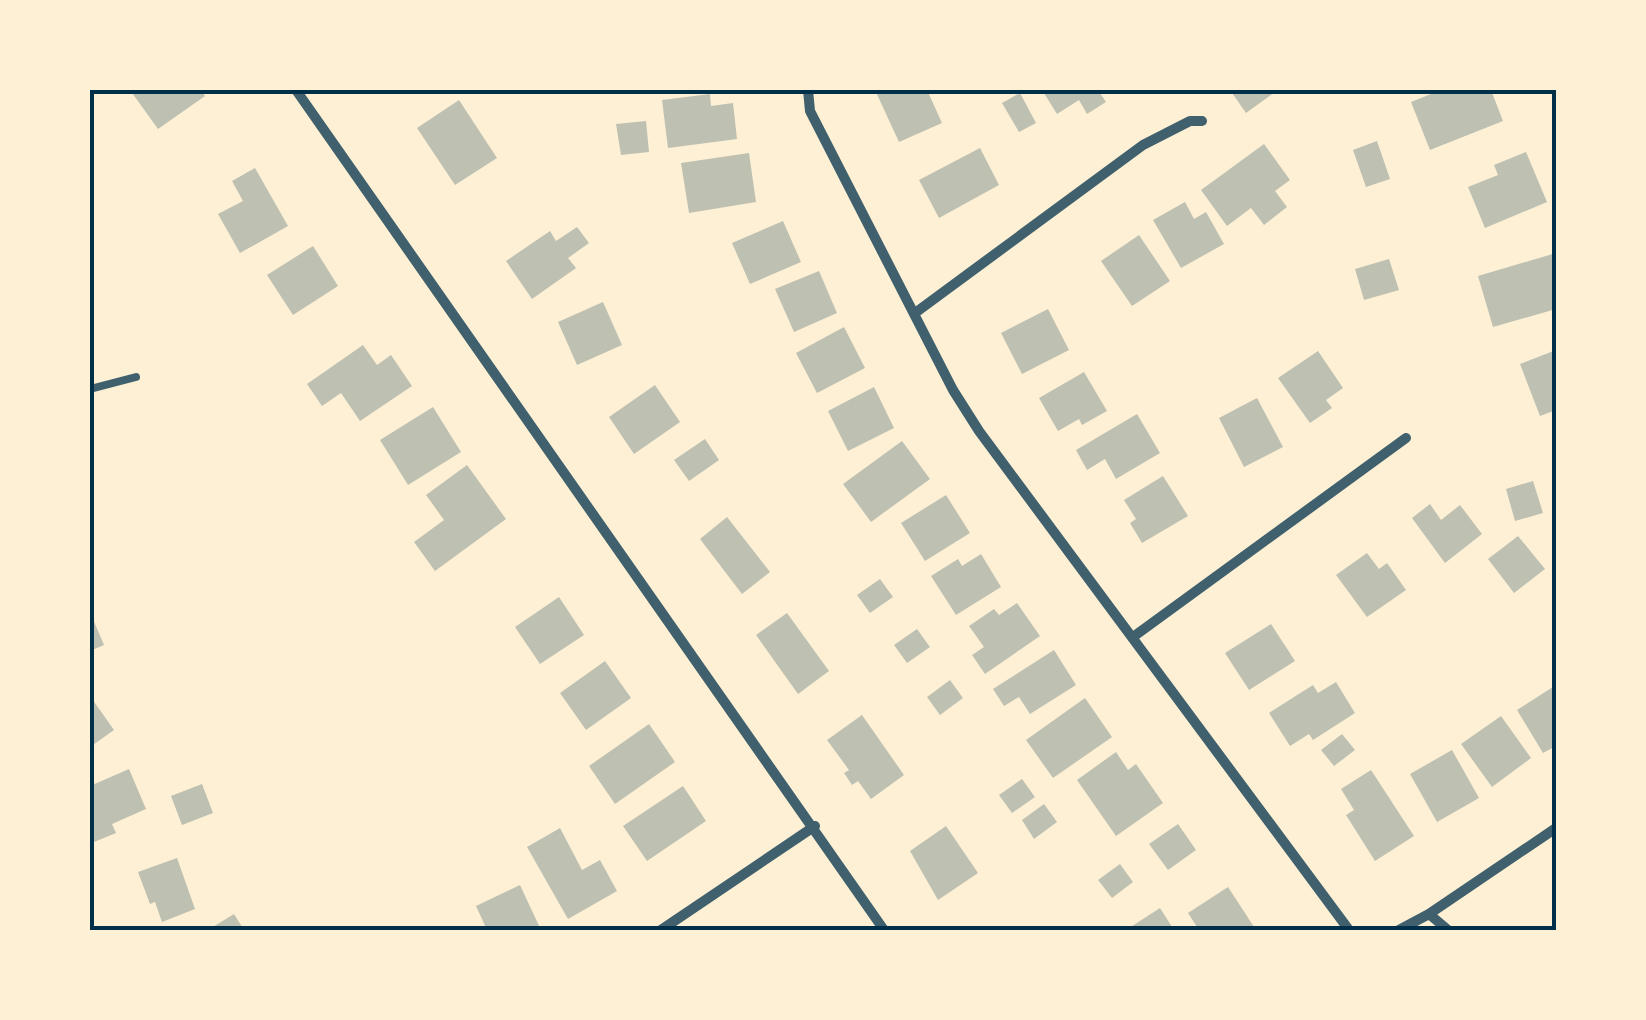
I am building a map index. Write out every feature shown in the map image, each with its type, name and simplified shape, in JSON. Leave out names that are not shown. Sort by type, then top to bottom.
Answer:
[{"type":"street","points":[[296,90],[815,826],[884,930]]},
{"type":"street","points":[[808,90],[810,111],[979,431],[1349,930]]},
{"type":"street","points":[[915,313],[1143,145],[1202,120]]},
{"type":"street","points":[[1133,636],[1406,438]]},
{"type":"street","points":[[661,930],[815,826]]},
{"type":"street","points":[[1399,930],[1556,828]]},
{"type":"street","points":[[1429,914],[1448,930]]},
{"type":"lane","points":[[90,389],[136,377]]},
{"type":"building","points":[[130,90],[201,90],[205,96],[158,129]]},
{"type":"building","points":[[875,90],[927,90],[942,123],[899,142]]},
{"type":"building","points":[[1042,90],[1098,90],[1106,102],[1087,114],[1079,100],[1057,114]]},
{"type":"building","points":[[1230,90],[1278,90],[1246,113]]},
{"type":"building","points":[[1441,90],[1491,90],[1503,121],[1430,150],[1411,102]]},
{"type":"building","points":[[1020,93],[1036,123],[1019,132],[1002,103]]},
{"type":"building","points":[[710,94],[711,106],[733,103],[737,139],[668,148],[662,100]]},
{"type":"building","points":[[459,100],[497,158],[455,185],[417,128]]},
{"type":"building","points":[[646,121],[649,152],[621,155],[616,124]]},
{"type":"building","points":[[1377,141],[1390,179],[1366,187],[1353,150]]},
{"type":"building","points":[[1264,144],[1290,180],[1275,191],[1287,207],[1264,225],[1251,208],[1227,226],[1201,190]]},
{"type":"building","points":[[980,148],[999,185],[939,218],[919,180]]},
{"type":"building","points":[[1526,152],[1547,202],[1485,228],[1468,187],[1498,175],[1494,165]]},
{"type":"building","points":[[749,153],[756,202],[689,213],[681,163]]},
{"type":"building","points":[[255,168],[288,226],[240,253],[218,214],[243,201],[232,181]]},
{"type":"building","points":[[1185,202],[1194,219],[1206,212],[1224,244],[1181,268],[1153,220]]},
{"type":"building","points":[[783,221],[801,262],[750,284],[732,243]]},
{"type":"building","points":[[577,227],[589,243],[568,258],[576,268],[532,299],[506,261],[550,231],[556,241]]},
{"type":"building","points":[[1139,235],[1170,281],[1132,306],[1101,261]]},
{"type":"building","points":[[313,246],[338,286],[293,315],[267,275]]},
{"type":"building","points":[[1556,253],[1556,309],[1493,327],[1478,276]]},
{"type":"building","points":[[1389,259],[1399,290],[1364,300],[1355,269]]},
{"type":"building","points":[[819,271],[837,313],[794,332],[775,289]]},
{"type":"building","points":[[603,302],[622,345],[577,365],[558,322]]},
{"type":"building","points":[[1048,309],[1069,350],[1022,374],[1001,333]]},
{"type":"building","points":[[844,327],[865,368],[817,393],[796,353]]},
{"type":"building","points":[[363,345],[377,365],[391,355],[412,386],[360,421],[341,393],[322,406],[307,384]]},
{"type":"building","points":[[1556,350],[1556,410],[1540,416],[1520,364]]},
{"type":"building","points":[[1318,351],[1343,388],[1326,400],[1332,408],[1310,423],[1278,378]]},
{"type":"building","points":[[1084,372],[1107,411],[1082,425],[1079,419],[1058,431],[1039,398]]},
{"type":"building","points":[[655,385],[680,422],[634,454],[609,417]]},
{"type":"building","points":[[874,387],[894,428],[848,451],[828,411]]},
{"type":"building","points":[[1257,398],[1283,447],[1244,467],[1219,418]]},
{"type":"building","points":[[433,407],[461,452],[408,485],[380,440]]},
{"type":"building","points":[[1137,414],[1160,453],[1116,479],[1105,459],[1087,470],[1076,450]]},
{"type":"building","points":[[705,439],[719,460],[689,481],[674,460]]},
{"type":"building","points":[[902,441],[930,479],[871,522],[843,484]]},
{"type":"building","points":[[467,465],[506,519],[435,571],[414,542],[444,520],[426,495]]},
{"type":"building","points":[[1163,476],[1188,516],[1142,543],[1130,523],[1136,519],[1124,500]]},
{"type":"building","points":[[1533,481],[1543,513],[1515,521],[1506,489]]},
{"type":"building","points":[[946,495],[970,533],[925,561],[901,523]]},
{"type":"building","points":[[1430,504],[1441,520],[1460,505],[1482,534],[1445,563],[1412,518]]},
{"type":"building","points":[[727,517],[770,572],[742,594],[700,539]]},
{"type":"building","points":[[1518,536],[1545,569],[1514,593],[1488,559]]},
{"type":"building","points":[[1367,553],[1379,569],[1387,563],[1406,590],[1367,617],[1336,575]]},
{"type":"building","points":[[981,554],[1001,587],[956,615],[931,576],[958,559],[962,566]]},
{"type":"building","points":[[880,579],[893,597],[870,613],[857,595]]},
{"type":"building","points":[[559,597],[584,635],[540,664],[515,627]]},
{"type":"building","points":[[1017,603],[1040,636],[985,674],[972,655],[984,647],[969,626],[994,609],[999,615]]},
{"type":"building","points":[[90,612],[104,645],[90,651]]},
{"type":"building","points":[[787,613],[829,671],[798,694],[756,635]]},
{"type":"building","points":[[1271,624],[1295,661],[1249,690],[1225,653]]},
{"type":"building","points":[[917,629],[930,647],[907,663],[894,645]]},
{"type":"building","points":[[1054,650],[1076,685],[1030,714],[1019,697],[1004,706],[993,689]]},
{"type":"building","points":[[605,661],[631,698],[586,730],[560,693]]},
{"type":"building","points":[[950,680],[963,698],[940,715],[927,697]]},
{"type":"building","points":[[1336,682],[1355,713],[1313,740],[1309,734],[1290,746],[1269,713],[1313,685],[1318,693]]},
{"type":"building","points":[[1556,685],[1556,746],[1543,753],[1517,710]]},
{"type":"building","points":[[90,696],[114,730],[90,747]]},
{"type":"building","points":[[1085,698],[1112,737],[1053,778],[1026,740]]},
{"type":"building","points":[[862,715],[904,775],[871,799],[858,781],[852,785],[844,773],[849,770],[827,740]]},
{"type":"building","points":[[1501,716],[1531,758],[1492,787],[1461,744]]},
{"type":"building","points":[[649,724],[675,762],[615,804],[589,766]]},
{"type":"building","points":[[1342,734],[1355,750],[1334,766],[1321,750]]},
{"type":"building","points":[[1452,750],[1479,798],[1437,822],[1410,774]]},
{"type":"building","points":[[1116,752],[1128,770],[1136,764],[1163,803],[1116,836],[1077,780]]},
{"type":"building","points":[[129,769],[146,809],[112,824],[116,833],[94,842],[90,832],[90,786]]},
{"type":"building","points":[[1371,770],[1414,836],[1375,861],[1346,815],[1354,810],[1341,789]]},
{"type":"building","points":[[1022,779],[1035,797],[1012,813],[999,795]]},
{"type":"building","points":[[202,784],[213,813],[182,825],[171,796]]},
{"type":"building","points":[[683,786],[706,821],[647,861],[623,826]]},
{"type":"building","points":[[1044,804],[1057,822],[1034,839],[1022,820]]},
{"type":"building","points":[[1178,824],[1196,850],[1168,870],[1149,844]]},
{"type":"building","points":[[946,826],[978,873],[938,900],[910,851]]},
{"type":"building","points":[[560,828],[582,870],[600,860],[617,891],[568,919],[527,847]]},
{"type":"building","points":[[177,858],[195,909],[162,922],[155,902],[150,904],[138,872]]},
{"type":"building","points":[[1120,864],[1133,882],[1112,898],[1098,880]]},
{"type":"building","points":[[520,885],[540,928],[487,930],[476,906]]},
{"type":"building","points":[[1228,887],[1256,930],[1199,930],[1188,913]]},
{"type":"building","points":[[1160,908],[1174,930],[1126,930]]},
{"type":"building","points":[[234,914],[244,930],[208,930]]}]
